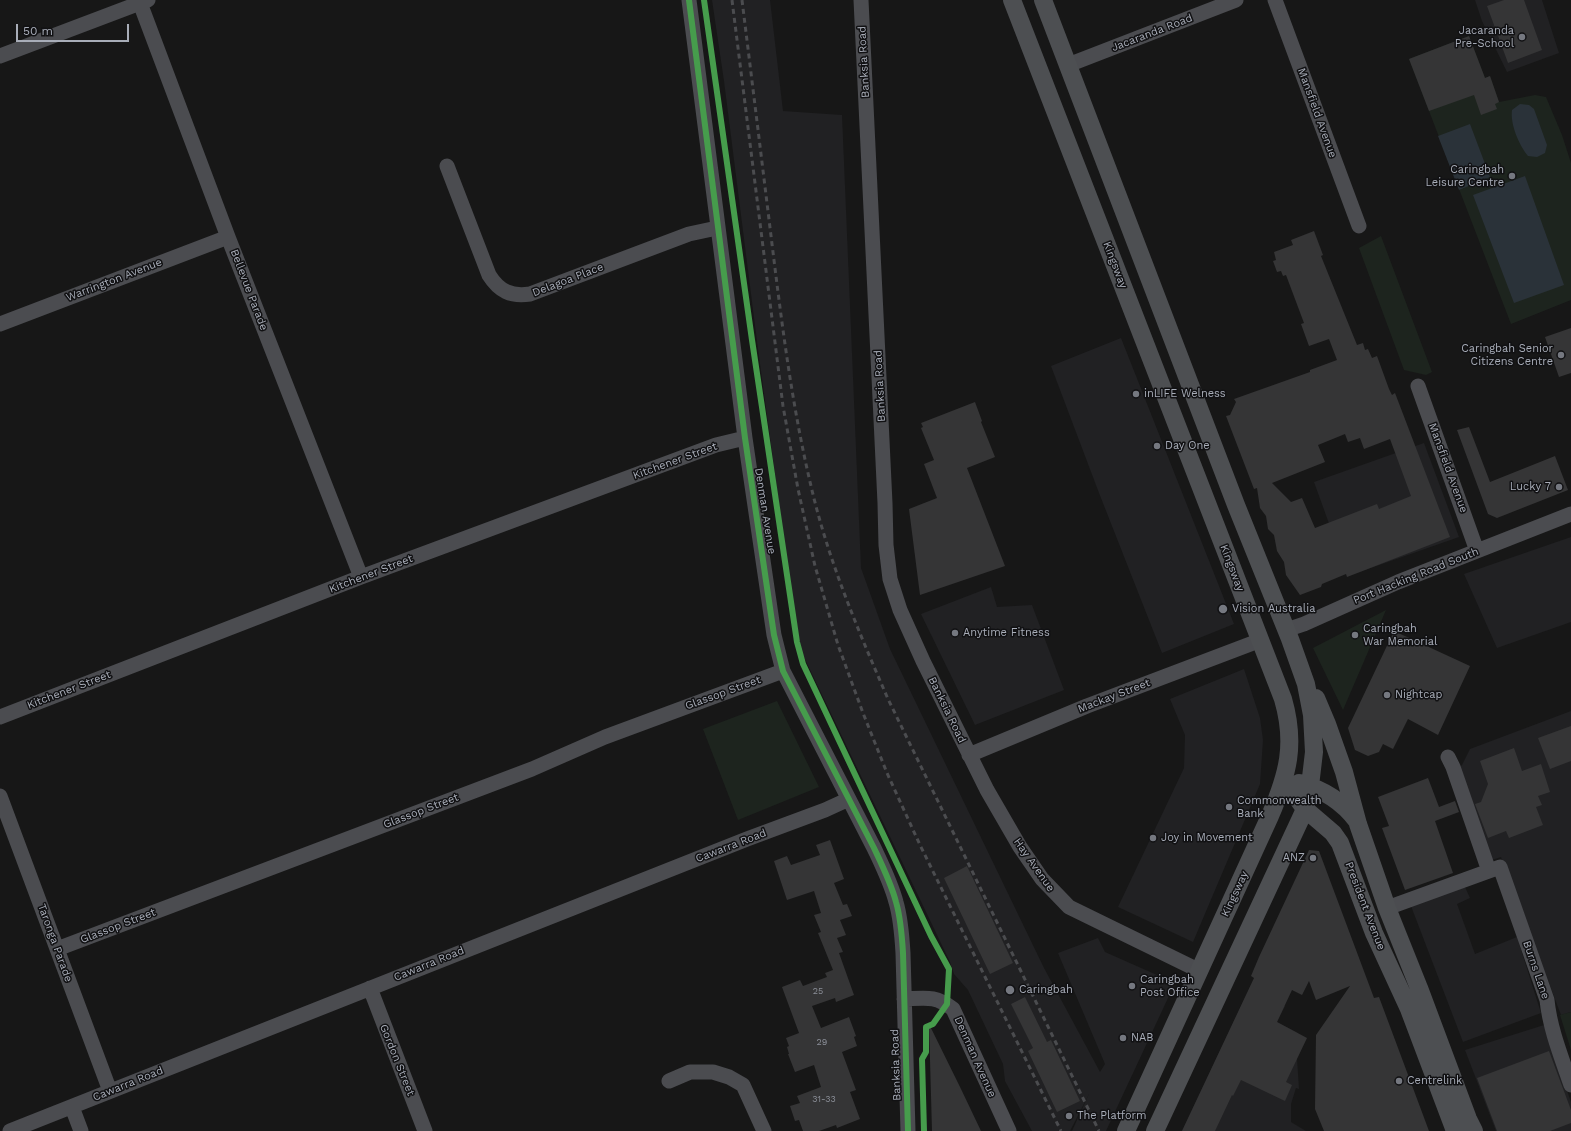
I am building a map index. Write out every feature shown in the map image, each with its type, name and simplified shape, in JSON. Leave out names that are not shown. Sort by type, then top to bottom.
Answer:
[{"type":"main road","name":"Kingsway","points":[[1012,0],[1284,699],[1288,715],[1290,742],[1289,760],[1284,779],[1270,816],[1128,1128]]},
{"type":"main road","points":[[1043,0],[1236,505],[1288,635],[1306,684],[1312,715],[1314,752],[1310,786],[1305,809],[1155,1131]]},
{"type":"main road","points":[[1042,76],[1068,65]]},
{"type":"main road","name":"Port Hacking Road South","points":[[1261,640],[1288,635]]},
{"type":"main road","name":"President Avenue","points":[[1288,635],[1327,724],[1351,794],[1358,824],[1387,908],[1419,988],[1468,1119],[1474,1131]]},
{"type":"main road","name":"President Avenue","points":[[1284,779],[1310,786],[1343,805],[1348,809],[1358,824]]},
{"type":"main road","name":"President Avenue","points":[[1284,779],[1305,809],[1337,837],[1378,943],[1409,1009],[1455,1131]]},
{"type":"main road","points":[[1367,914],[1387,908]]},
{"type":"main road","points":[[1200,971],[1225,982]]},
{"type":"street","name":"Denman Avenue","points":[[689,0],[744,438],[774,635],[783,671],[886,874],[896,902],[901,928],[904,999],[933,998],[947,1004],[953,1009],[1009,1131]]},
{"type":"street","name":"Banksia Road","points":[[861,0],[885,488],[886,545],[890,579],[902,615],[969,755]]},
{"type":"street","name":"Jacaranda Road","points":[[1068,65],[1236,0]]},
{"type":"street","name":"Mansfield Avenue","points":[[1275,0],[1359,226]]},
{"type":"street","points":[[0,56],[144,1]]},
{"type":"street","name":"Bellevue Parade","points":[[144,1],[228,237],[361,577]]},
{"type":"street","name":"Delagoa Place","points":[[447,166],[489,275],[499,288],[513,295],[530,294],[688,234],[717,228]]},
{"type":"street","name":"Warrington Avenue","points":[[0,324],[228,237]]},
{"type":"street","name":"Mansfield Avenue","points":[[1418,386],[1477,551]]},
{"type":"street","name":"Kitchener Street","points":[[0,717],[361,577],[716,445],[744,438]]},
{"type":"street","name":"Port Hacking Road South","points":[[1288,635],[1304,624],[1398,582],[1571,514]]},
{"type":"street","name":"Mackay Street","points":[[969,755],[1087,706],[1261,640]]},
{"type":"street","name":"Glassop Street","points":[[58,949],[532,769],[605,737],[783,671]]},
{"type":"street","name":"Hay Avenue","points":[[969,755],[987,790],[1020,847],[1042,879],[1054,893],[1069,907],[1200,971]]},
{"type":"street","points":[[1387,908],[1489,871],[1453,767],[1448,757]]},
{"type":"street","name":"Taronga Parade","points":[[0,796],[110,1091]]},
{"type":"street","name":"Cawarra Road","points":[[10,1131],[849,800]]},
{"type":"street","name":"Burns Lane","points":[[1489,871],[1500,867],[1547,1000],[1549,1018],[1555,1042],[1571,1085]]},
{"type":"street","name":"Gordon Street","points":[[370,988],[425,1131]]},
{"type":"street","name":"Banksia Road","points":[[904,999],[908,1131]]},
{"type":"street","points":[[670,1081],[690,1072],[713,1072],[729,1077],[743,1085],[764,1131]]},
{"type":"street","points":[[72,1106],[81,1131]]},
{"type":"shaded area","points":[[712,0],[770,0],[783,111],[842,115],[861,568],[890,649],[1044,968],[1100,1072],[1105,1064],[1058,953],[1098,938],[1105,952],[1175,983],[1106,1131],[1072,1131],[1089,1094],[1070,1131],[1032,1131],[1005,1081],[1003,1064],[968,990],[954,974],[950,962],[802,653],[791,592]]},
{"type":"shaded area","name":"Jacaranda Pre-School","points":[[1475,0],[1542,0],[1559,53],[1507,72],[1482,21]]},
{"type":"shaded area","name":"Caringbah Leisure Centre","points":[[1469,36],[1485,78],[1490,76],[1499,102],[1535,95],[1546,97],[1562,135],[1571,163],[1571,300],[1511,324],[1409,59]]},
{"type":"shaded area","points":[[1520,104],[1529,105],[1534,109],[1547,145],[1545,153],[1537,157],[1528,156],[1518,140],[1512,122],[1512,110]]},
{"type":"shaded area","points":[[1470,124],[1490,177],[1459,190],[1438,136]]},
{"type":"shaded area","points":[[1525,176],[1564,285],[1514,303],[1473,195]]},
{"type":"shaded area","points":[[1381,236],[1432,372],[1426,375],[1404,370],[1359,248]]},
{"type":"shaded area","points":[[1121,338],[1234,624],[1162,653],[1051,366]]},
{"type":"shaded area","points":[[1424,443],[1459,537],[1348,576],[1314,482]]},
{"type":"shaded area","points":[[1571,537],[1571,622],[1497,648],[1464,574]]},
{"type":"shaded area","points":[[991,587],[997,607],[1032,605],[1064,690],[975,725],[921,614]]},
{"type":"shaded area","points":[[1386,610],[1343,710],[1313,648]]},
{"type":"shaded area","points":[[1244,669],[1260,718],[1263,740],[1260,784],[1193,942],[1118,907],[1184,768],[1185,735],[1170,699]]},
{"type":"shaded area","points":[[777,701],[819,787],[738,820],[703,729]]},
{"type":"shaded area","points":[[1571,711],[1571,1012],[1561,1015],[1501,857],[1492,860],[1460,767],[1470,749]]},
{"type":"shaded area","points":[[1465,887],[1470,898],[1457,904],[1475,954],[1517,937],[1541,1013],[1463,1042],[1411,906]]},
{"type":"shaded area","points":[[1251,985],[1269,992],[1267,998],[1285,1006],[1277,1022],[1298,1033],[1297,1058],[1299,1089],[1296,1088],[1291,1104],[1291,1122],[1306,1131],[1182,1131]]},
{"type":"shaded area","points":[[1571,1012],[1571,1050],[1560,1015]]},
{"type":"shaded area","points":[[1544,1025],[1571,1102],[1571,1131],[1496,1131],[1465,1050]]},
{"type":"building","points":[[1504,0],[1524,0],[1542,50],[1508,63],[1487,6]]},
{"type":"building","points":[[1469,36],[1485,78],[1490,76],[1499,102],[1495,104],[1497,109],[1481,115],[1474,95],[1429,111],[1409,59]]},
{"type":"building","points":[[1314,231],[1323,255],[1321,256],[1357,345],[1363,343],[1365,350],[1368,349],[1372,358],[1377,356],[1389,389],[1392,395],[1395,393],[1450,537],[1347,577],[1346,574],[1322,584],[1321,587],[1300,595],[1286,575],[1284,562],[1277,551],[1274,535],[1268,529],[1266,516],[1260,508],[1257,488],[1254,489],[1226,416],[1230,415],[1236,402],[1234,399],[1310,372],[1310,370],[1337,360],[1329,339],[1309,346],[1301,324],[1304,323],[1286,275],[1283,276],[1281,271],[1277,272],[1273,261],[1276,260],[1274,252],[1293,245],[1291,240]],"holes":[[[1345,434],[1348,442],[1360,438],[1364,449],[1390,439],[1411,496],[1379,509],[1377,504],[1315,528],[1302,498],[1291,502],[1272,483],[1325,462],[1318,445]]]},
{"type":"building","name":"Caringbah Senior Citizens Centre","points":[[1571,328],[1571,373],[1559,377],[1545,337]]},
{"type":"building","points":[[975,402],[995,457],[967,468],[1005,566],[920,595],[909,509],[937,498],[924,464],[934,460],[921,428],[923,427],[921,423]]},
{"type":"building","points":[[1469,427],[1490,482],[1555,456],[1568,490],[1497,518],[1488,514],[1457,430]]},
{"type":"building","points":[[1394,631],[1470,666],[1438,735],[1408,719],[1393,749],[1383,744],[1379,752],[1368,756],[1355,750],[1348,728]]},
{"type":"building","points":[[1571,726],[1571,761],[1550,769],[1538,738]]},
{"type":"building","points":[[1514,748],[1522,771],[1541,764],[1550,792],[1538,796],[1542,805],[1536,807],[1543,825],[1509,838],[1506,831],[1488,838],[1475,804],[1481,802],[1488,784],[1480,761]]},
{"type":"building","points":[[1428,778],[1439,807],[1455,801],[1459,812],[1435,821],[1453,873],[1405,890],[1382,828],[1389,826],[1378,797]]},
{"type":"building","points":[[830,840],[844,879],[834,883],[843,905],[847,904],[852,916],[840,920],[846,935],[837,938],[843,952],[839,953],[854,995],[836,1002],[835,998],[812,1006],[821,1028],[849,1017],[856,1036],[854,1037],[857,1046],[842,1052],[856,1090],[850,1092],[860,1119],[837,1128],[836,1125],[819,1131],[803,1131],[799,1120],[795,1121],[790,1106],[800,1103],[797,1096],[821,1087],[814,1065],[795,1072],[788,1054],[787,1047],[789,1046],[786,1038],[799,1033],[782,987],[800,980],[803,986],[827,977],[825,973],[833,970],[818,933],[821,932],[814,915],[821,913],[814,891],[787,900],[774,861],[787,856],[791,865],[820,855],[816,845]]},
{"type":"building","points":[[1309,850],[1319,851],[1374,998],[1379,997],[1429,1131],[1324,1131],[1315,1109],[1316,1035],[1350,986],[1316,1000],[1309,981],[1302,995],[1292,990],[1277,1022],[1307,1038],[1286,1082],[1292,1085],[1285,1101],[1241,1080],[1233,1096],[1232,1095],[1215,1131],[1182,1131],[1254,978],[1251,976],[1259,957]]},
{"type":"building","points":[[967,866],[1013,963],[990,974],[944,878]]},
{"type":"building","points":[[1025,997],[1047,1042],[1051,1040],[1080,1101],[1057,1112],[1028,1051],[1033,1048],[1011,1004]]},
{"type":"building","points":[[929,1024],[961,1089],[981,1131],[932,1131]]},
{"type":"building","points":[[1549,1051],[1571,1110],[1571,1123],[1550,1131],[1497,1131],[1477,1078]]},
{"type":"railway","points":[[732,0],[783,406],[798,489],[815,566],[838,645],[887,773],[920,845],[1061,1131]]},
{"type":"railway","points":[[742,0],[788,365],[804,456],[826,541],[855,621],[888,699],[1099,1131]]},
{"type":"cycle path","points":[[689,0],[745,438],[774,635],[783,671],[874,848],[889,881],[898,908],[903,953],[908,1131]]},
{"type":"cycle path","points":[[704,0],[752,340],[797,642],[803,664],[931,936],[949,969],[947,1004],[933,1024],[926,1027],[926,1052],[922,1059],[924,1131]]},
{"type":"place","name":"Jacaranda Pre-School","points":[[1522,37]]},
{"type":"place","name":"Caringbah Leisure Centre","points":[[1512,176]]},
{"type":"place","name":"Caringbah Senior Citizens Centre","points":[[1561,355]]},
{"type":"place","name":"inLIFE Welness","points":[[1136,394]]},
{"type":"place","name":"Day One","points":[[1157,446]]},
{"type":"place","name":"Lucky 7","points":[[1559,487]]},
{"type":"place","name":"Vision Australia","points":[[1223,609]]},
{"type":"place","name":"Anytime Fitness","points":[[955,633]]},
{"type":"place","name":"Caringbah War Memorial","points":[[1355,635]]},
{"type":"place","name":"Nightcap","points":[[1387,695]]},
{"type":"place","name":"Commonwealth Bank","points":[[1229,807]]},
{"type":"place","name":"Joy in Movement","points":[[1153,838]]},
{"type":"place","name":"ANZ","points":[[1313,858]]},
{"type":"place","name":"Caringbah Post Office","points":[[1132,986]]},
{"type":"place","name":"Caringbah","points":[[1010,990]]},
{"type":"place","name":"NAB","points":[[1123,1038]]},
{"type":"place","name":"Centrelink","points":[[1399,1081]]},
{"type":"place","name":"The Platform","points":[[1069,1116]]}]
